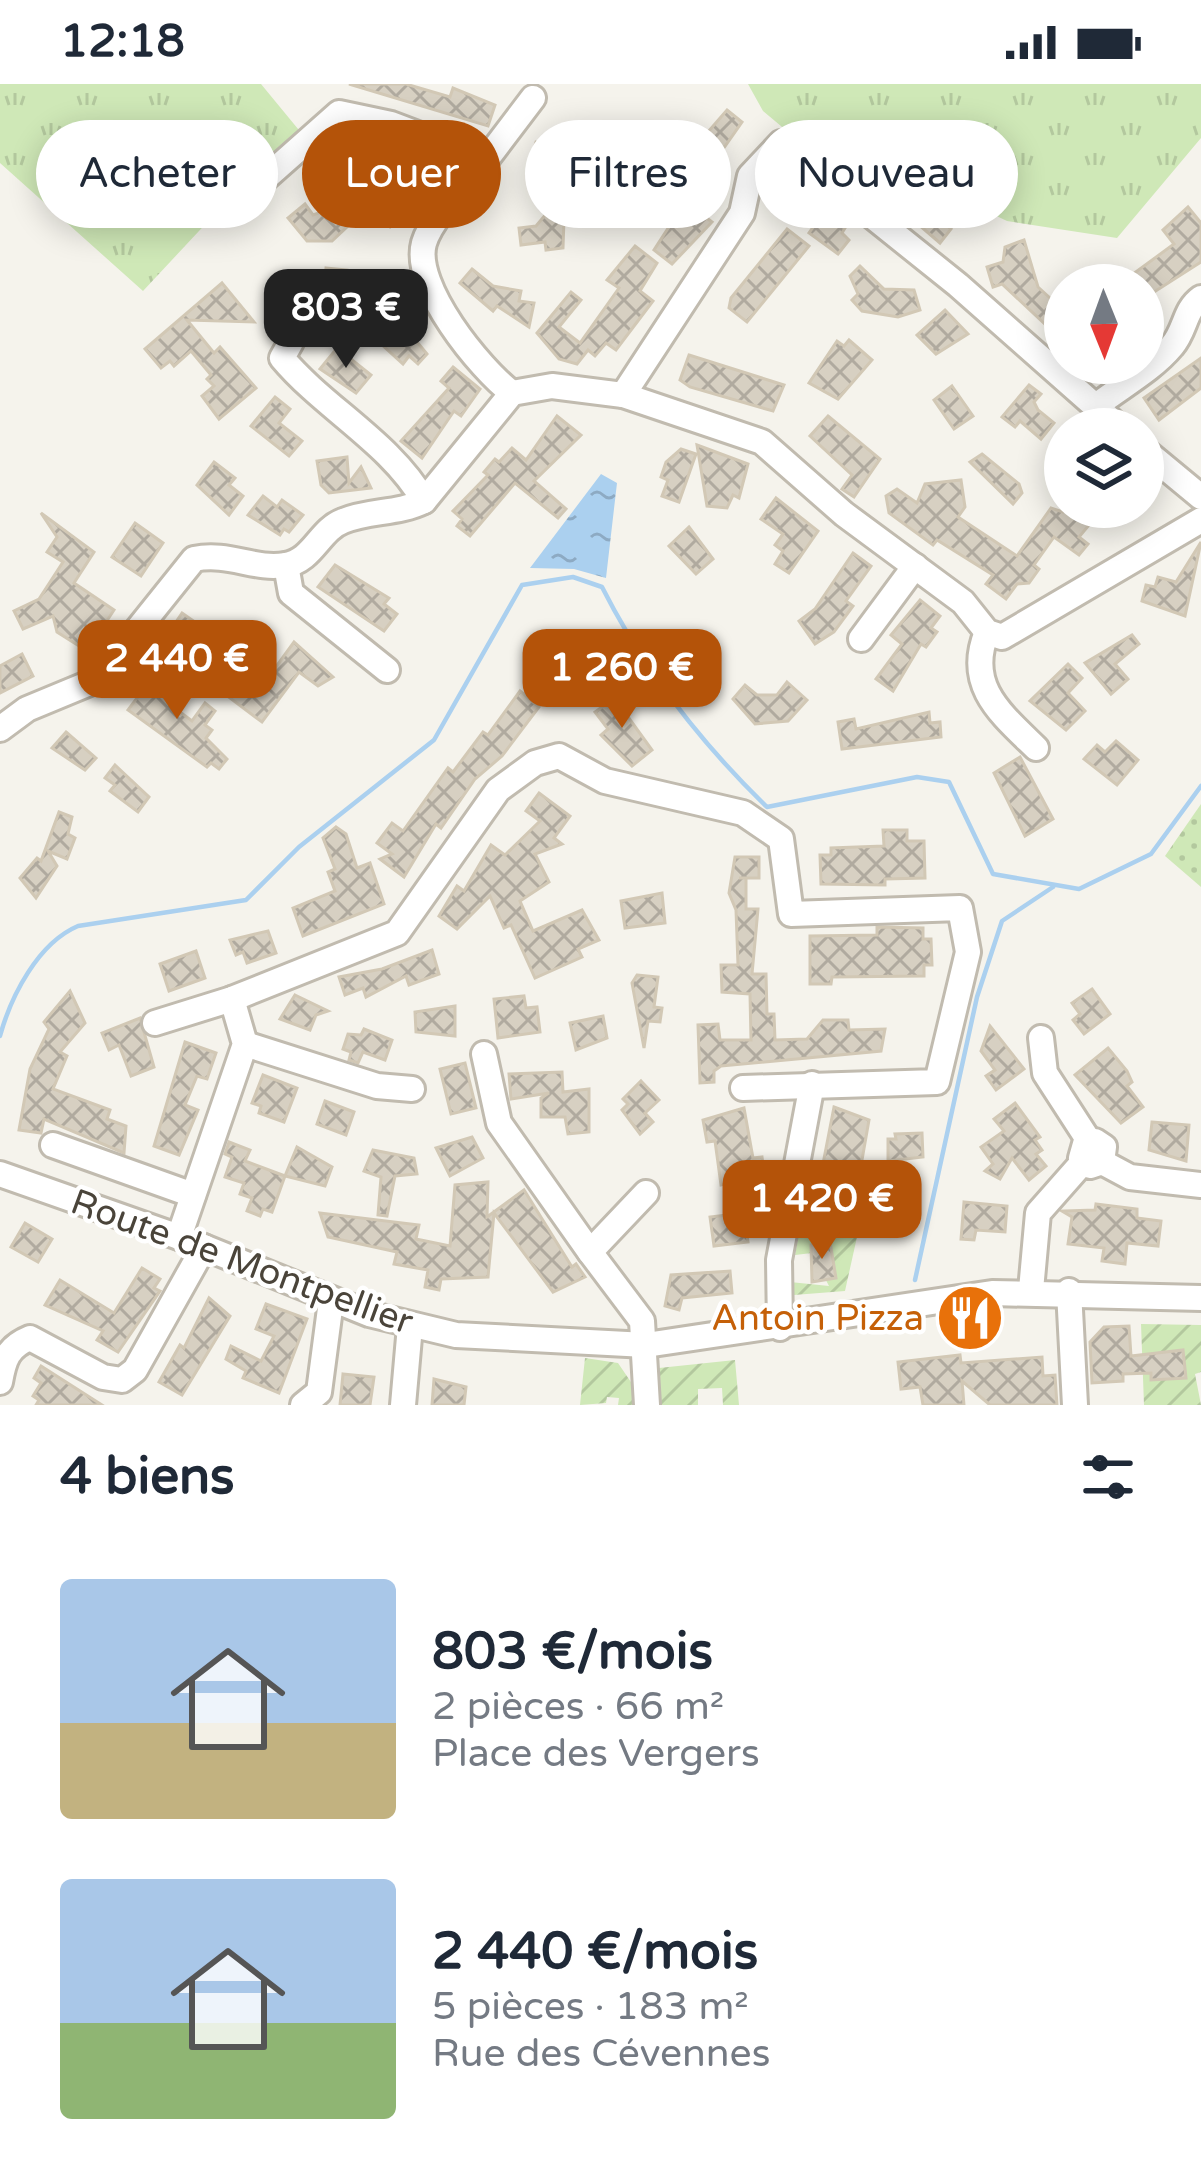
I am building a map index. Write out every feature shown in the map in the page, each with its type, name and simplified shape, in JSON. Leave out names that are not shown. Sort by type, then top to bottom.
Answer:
[{"type":"street","points":[[501,140],[532,98]]},
{"type":"street","points":[[331,120],[339,113],[372,120]]},
{"type":"street","points":[[623,395],[742,213],[751,176],[781,143],[958,285],[1096,406],[1167,352],[1180,337],[1190,306],[1201,298]]},
{"type":"street","points":[[278,167],[302,146]]},
{"type":"street","points":[[434,228],[424,241],[423,268],[468,350],[512,393]]},
{"type":"street","points":[[291,342],[282,358],[404,469],[424,501]]},
{"type":"street","points":[[0,729],[27,710],[97,680],[194,559],[221,554],[286,565],[303,559],[331,527],[346,519],[405,511],[424,501],[512,393],[553,386],[623,395],[763,442],[844,514],[963,602],[987,632],[1002,638],[1201,520]]},
{"type":"street","points":[[1164,465],[1201,496]]},
{"type":"street","points":[[286,565],[290,593],[387,670]]},
{"type":"street","points":[[861,639],[915,566]]},
{"type":"street","points":[[987,632],[976,665],[988,700],[1036,748]]},
{"type":"street","points":[[155,1023],[232,999],[397,933],[497,790],[535,763],[559,756],[605,781],[743,813],[781,839],[791,914],[960,908],[968,952],[938,1082],[743,1088]]},
{"type":"street","points":[[179,1237],[245,1044],[232,999]]},
{"type":"street","points":[[1040,1038],[1045,1073],[1092,1155],[1130,1177],[1201,1185]]},
{"type":"street","points":[[245,1044],[377,1086],[412,1089]]},
{"type":"street","points":[[484,1054],[499,1123],[642,1321],[647,1405]]},
{"type":"street","points":[[780,1328],[779,1260],[812,1084]]},
{"type":"street","points":[[53,1145],[194,1195]]},
{"type":"street","points":[[1031,1290],[1038,1213],[1092,1155]]},
{"type":"street","name":"Route de Montpellier","points":[[0,1174],[179,1237],[331,1300],[410,1326],[491,1339],[646,1346],[1031,1290],[1201,1298]]},
{"type":"street","points":[[590,1252],[646,1193]]},
{"type":"street","points":[[0,1382],[4,1360],[14,1345],[30,1338],[103,1377],[122,1380],[135,1370],[204,1247]]},
{"type":"street","points":[[1069,1291],[1075,1405]]},
{"type":"street","points":[[303,1405],[320,1392],[331,1300]]},
{"type":"street","points":[[403,1405],[410,1326]]},
{"type":"green space","points":[[0,84],[261,84],[302,134],[278,157],[278,120],[36,120],[36,195],[0,163]]},
{"type":"green space","points":[[748,84],[1201,84],[1201,138],[1117,238],[1018,223],[1018,120],[774,120]]},
{"type":"green space","points":[[73,228],[202,228],[143,291]]},
{"type":"green space","points":[[1201,804],[1201,887],[1165,856]]},
{"type":"green space","points":[[877,1163],[901,1215],[861,1219],[845,1291],[794,1295],[790,1282],[829,1286],[812,1253],[795,1255],[799,1233],[811,1231],[815,1216],[802,1216],[810,1169]]},
{"type":"green space","points":[[1141,1324],[1201,1325],[1201,1372],[1195,1374],[1201,1405],[1144,1405]]},
{"type":"green space","points":[[585,1358],[618,1363],[635,1388],[636,1405],[618,1405],[619,1398],[607,1397],[606,1403],[580,1405]]},
{"type":"green space","points":[[735,1360],[739,1405],[723,1405],[722,1388],[698,1389],[698,1405],[657,1405],[659,1368]]},
{"type":"water","points":[[601,474],[617,483],[606,578],[574,569],[530,568]]},
{"type":"building","points":[[349,84],[406,84],[450,97],[453,88],[495,105],[490,120],[468,120]]},
{"type":"building","points":[[727,110],[742,122],[731,138],[731,120],[718,120]]},
{"type":"building","points":[[302,206],[302,228],[346,228],[332,241],[307,241],[288,218]]},
{"type":"building","points":[[1188,207],[1201,223],[1201,262],[1164,286],[1164,264],[1147,264],[1174,244],[1163,230]]},
{"type":"building","points":[[519,228],[564,228],[563,248],[546,250],[545,242],[521,245]]},
{"type":"building","points":[[668,228],[706,228],[672,264],[654,250]]},
{"type":"building","points":[[813,228],[845,228],[842,233],[849,240],[838,254],[809,233]]},
{"type":"building","points":[[923,228],[951,229],[940,243]]},
{"type":"building","points":[[787,229],[809,246],[747,322],[729,308],[731,298]]},
{"type":"building","points":[[1024,240],[1038,287],[1044,292],[1044,323],[1002,284],[993,287],[987,267],[1003,262],[1005,247]]},
{"type":"building","points":[[635,246],[657,263],[640,291],[653,301],[616,350],[606,343],[595,356],[588,350],[577,364],[559,359],[537,333],[571,292],[581,300],[559,327],[580,343],[619,288],[607,280]]},
{"type":"building","points":[[860,266],[884,289],[914,290],[920,310],[898,317],[862,311],[852,300],[858,294],[850,276]]},
{"type":"building","points":[[326,268],[347,270],[342,317],[323,295]]},
{"type":"building","points":[[472,269],[493,286],[521,291],[519,301],[534,303],[529,327],[497,306],[493,311],[460,283]]},
{"type":"building","points":[[222,283],[254,322],[187,320],[214,353],[220,347],[256,388],[219,419],[202,396],[214,386],[207,379],[211,375],[191,351],[174,366],[170,361],[161,368],[145,349]]},
{"type":"building","points":[[945,310],[968,334],[936,354],[917,335]]},
{"type":"building","points":[[398,319],[427,354],[418,364],[409,356],[403,364],[379,342]]},
{"type":"building","points":[[849,340],[872,360],[838,399],[809,383],[837,341],[844,346]]},
{"type":"building","points":[[337,348],[371,375],[356,393],[320,369]]},
{"type":"building","points":[[689,355],[784,385],[773,411],[690,387],[680,380]]},
{"type":"building","points":[[1201,358],[1201,388],[1164,416],[1164,408],[1151,408],[1144,398]]},
{"type":"building","points":[[453,367],[480,389],[461,416],[454,411],[422,458],[401,441],[449,388],[441,381]]},
{"type":"building","points":[[1029,385],[1041,394],[1034,402],[1044,415],[1044,435],[1041,439],[1020,421],[1015,427],[1002,417]]},
{"type":"building","points":[[952,386],[973,416],[954,429],[934,400]]},
{"type":"building","points":[[275,397],[290,409],[279,423],[302,441],[289,456],[251,426]]},
{"type":"building","points":[[557,416],[581,435],[534,481],[566,509],[558,518],[515,483],[470,536],[457,526],[462,519],[453,511],[488,475],[484,472],[495,459],[499,462],[512,448],[526,460]]},
{"type":"building","points":[[828,416],[880,459],[854,497],[842,489],[852,475],[810,436]]},
{"type":"building","points":[[697,445],[748,464],[739,498],[733,495],[727,508],[707,506]]},
{"type":"building","points":[[681,449],[696,454],[679,502],[662,496],[668,480],[661,477],[666,462]]},
{"type":"building","points":[[982,454],[1019,484],[1022,493],[1013,504],[970,462]]},
{"type":"building","points":[[347,457],[349,483],[361,467],[371,488],[329,493],[321,485],[317,461]]},
{"type":"building","points":[[214,462],[235,478],[229,485],[243,496],[229,515],[197,485]]},
{"type":"building","points":[[961,480],[965,507],[958,517],[1017,556],[1044,518],[1044,528],[1086,528],[1079,537],[1088,544],[1079,555],[1054,537],[1034,565],[1039,569],[1029,583],[1017,584],[1006,599],[986,584],[993,575],[937,540],[933,545],[889,513],[886,496],[897,489],[917,503],[925,484]]},
{"type":"building","points":[[263,496],[277,507],[282,500],[303,515],[289,532],[284,529],[280,535],[248,515]]},
{"type":"building","points":[[776,498],[818,531],[789,573],[775,564],[783,551],[775,545],[783,534],[761,519]]},
{"type":"building","points":[[41,513],[94,552],[74,583],[114,610],[87,651],[57,632],[53,616],[23,629],[14,611],[39,599],[63,562],[47,552],[57,537]]},
{"type":"building","points":[[135,523],[163,543],[141,576],[112,557]]},
{"type":"building","points":[[689,527],[713,559],[696,574],[669,546]]},
{"type":"building","points":[[1201,542],[1185,616],[1142,601],[1146,585],[1155,587],[1158,577],[1176,582]]},
{"type":"building","points":[[853,553],[871,566],[846,601],[853,606],[834,632],[815,644],[799,621],[815,609]]},
{"type":"building","points":[[335,565],[389,598],[384,604],[397,614],[384,631],[318,587]]},
{"type":"building","points":[[920,600],[940,616],[931,628],[937,632],[926,647],[921,644],[893,691],[876,679],[902,644],[891,635]]},
{"type":"building","points":[[182,613],[209,632],[199,647],[192,642],[181,657],[174,652],[170,659],[157,650]]},
{"type":"building","points":[[1132,635],[1139,644],[1115,664],[1128,679],[1111,694],[1085,663]]},
{"type":"building","points":[[532,636],[590,639],[588,661],[531,657]]},
{"type":"building","points":[[260,641],[265,682],[294,642],[333,677],[318,686],[299,672],[262,722],[222,692]]},
{"type":"building","points":[[22,654],[33,676],[0,693],[0,666]]},
{"type":"building","points":[[1068,664],[1082,678],[1068,693],[1085,711],[1066,730],[1030,701]]},
{"type":"building","points":[[155,674],[177,690],[168,703],[192,721],[205,703],[215,711],[205,725],[212,730],[206,738],[227,759],[219,769],[211,763],[207,767],[128,710]]},
{"type":"building","points":[[787,682],[807,700],[788,721],[755,724],[733,699],[745,685],[757,695],[777,695]]},
{"type":"building","points":[[520,691],[539,707],[502,756],[475,779],[441,828],[436,824],[404,877],[380,859],[392,854],[377,843],[392,823],[403,831],[448,768],[453,772],[483,732],[488,735]]},
{"type":"building","points":[[610,692],[652,750],[632,766],[601,735],[608,729],[595,712],[602,707],[597,702]]},
{"type":"building","points":[[929,712],[930,723],[940,722],[941,737],[842,749],[838,722],[854,719],[856,729]]},
{"type":"building","points":[[66,732],[96,758],[85,770],[52,748]]},
{"type":"building","points":[[1116,741],[1138,760],[1117,785],[1084,759],[1097,745],[1105,752]]},
{"type":"building","points":[[1020,757],[1053,819],[1025,836],[994,773]]},
{"type":"building","points":[[115,765],[149,797],[138,812],[110,791],[115,785],[105,778]]},
{"type":"building","points":[[539,793],[570,816],[554,838],[562,844],[535,854],[549,882],[520,901],[533,931],[582,910],[599,940],[578,949],[582,957],[535,978],[511,925],[504,928],[490,896],[457,929],[439,916],[457,886],[464,891],[491,845],[505,855],[540,821],[526,811]]},
{"type":"building","points":[[59,812],[72,817],[68,834],[75,838],[67,859],[48,851],[57,866],[36,898],[20,878],[37,858],[41,861]]},
{"type":"building","points":[[336,827],[346,834],[357,868],[370,863],[384,904],[303,936],[293,908],[335,891],[328,872],[335,869],[323,838]]},
{"type":"building","points":[[883,830],[907,830],[907,841],[924,841],[925,878],[885,879],[885,885],[821,884],[820,855],[831,855],[831,848],[884,846]]},
{"type":"building","points":[[735,857],[759,857],[759,878],[746,878],[746,909],[758,909],[752,974],[766,974],[767,1014],[774,1014],[775,1040],[807,1039],[823,1020],[848,1020],[849,1030],[885,1029],[881,1051],[721,1066],[714,1071],[714,1082],[700,1083],[698,1025],[718,1024],[720,1040],[751,1040],[750,994],[722,992],[721,965],[738,965],[736,910],[729,893]]},
{"type":"building","points":[[662,893],[665,923],[625,928],[621,901]]},
{"type":"building","points":[[877,927],[923,928],[923,939],[931,939],[932,965],[924,965],[924,976],[832,977],[831,984],[810,984],[810,936],[877,935]]},
{"type":"building","points":[[268,931],[276,953],[247,963],[243,952],[236,955],[230,940]]},
{"type":"building","points":[[432,950],[439,974],[409,985],[406,976],[366,997],[363,988],[345,995],[339,977],[382,969]]},
{"type":"building","points":[[196,951],[205,978],[169,991],[160,964]]},
{"type":"building","points":[[637,975],[658,977],[654,1007],[662,1008],[660,1022],[648,1021],[644,1048],[632,983]]},
{"type":"building","points":[[1092,989],[1110,1014],[1084,1034],[1073,1020],[1080,1014],[1072,1003]]},
{"type":"building","points":[[70,991],[85,1023],[60,1052],[67,1056],[53,1089],[110,1110],[107,1119],[126,1126],[124,1153],[44,1119],[41,1133],[19,1130],[30,1069],[49,1029],[44,1022]]},
{"type":"building","points":[[295,995],[328,1011],[316,1015],[310,1030],[280,1019]]},
{"type":"building","points":[[524,996],[526,1008],[537,1007],[540,1032],[498,1038],[494,999]]},
{"type":"building","points":[[455,1006],[455,1036],[416,1032],[415,1012]]},
{"type":"building","points":[[603,1016],[607,1038],[576,1050],[570,1023]]},
{"type":"building","points":[[140,1018],[154,1067],[131,1076],[119,1045],[109,1050],[102,1033]]},
{"type":"building","points":[[990,1026],[1024,1069],[996,1090],[986,1076],[995,1070],[981,1051]]},
{"type":"building","points":[[364,1029],[392,1040],[385,1060],[363,1052],[358,1063],[349,1060],[351,1052],[343,1049],[348,1034],[361,1035]]},
{"type":"building","points":[[185,1042],[216,1053],[207,1079],[197,1076],[185,1105],[198,1110],[179,1155],[154,1146]]},
{"type":"building","points":[[1108,1048],[1127,1071],[1132,1082],[1127,1086],[1143,1107],[1121,1123],[1075,1075]]},
{"type":"building","points":[[465,1063],[476,1108],[451,1114],[440,1069]]},
{"type":"building","points":[[562,1072],[563,1092],[589,1089],[589,1132],[568,1134],[565,1117],[541,1117],[541,1098],[549,1093],[511,1099],[509,1074]]},
{"type":"building","points":[[263,1075],[297,1088],[284,1122],[259,1113],[261,1106],[252,1103]]},
{"type":"building","points":[[641,1081],[659,1100],[645,1113],[653,1122],[640,1134],[622,1110],[628,1104],[623,1099]]},
{"type":"building","points":[[325,1101],[354,1112],[346,1135],[317,1124]]},
{"type":"building","points":[[1015,1103],[1040,1137],[1035,1140],[1042,1150],[1036,1154],[1046,1166],[1029,1180],[1012,1158],[1000,1179],[985,1171],[993,1164],[981,1147],[1004,1131],[994,1119]]},
{"type":"building","points":[[834,1107],[869,1120],[859,1177],[871,1175],[873,1204],[840,1207],[837,1167],[822,1169]]},
{"type":"building","points":[[744,1108],[753,1158],[762,1157],[766,1188],[732,1192],[730,1183],[721,1185],[715,1141],[707,1142],[703,1120]]},
{"type":"building","points":[[1152,1122],[1189,1125],[1186,1161],[1149,1150]]},
{"type":"building","points":[[922,1133],[923,1157],[888,1161],[888,1139],[896,1139],[895,1134]]},
{"type":"building","points":[[472,1137],[483,1158],[450,1176],[436,1148]]},
{"type":"building","points":[[229,1142],[250,1150],[245,1161],[285,1176],[272,1212],[263,1209],[260,1216],[247,1211],[252,1198],[240,1194],[244,1183],[225,1177],[232,1157],[225,1154]]},
{"type":"building","points":[[297,1147],[332,1167],[325,1186],[285,1176]]},
{"type":"building","points":[[373,1150],[414,1158],[417,1174],[395,1176],[387,1216],[378,1215],[381,1177],[364,1171]]},
{"type":"building","points":[[488,1182],[487,1217],[524,1190],[572,1267],[576,1264],[585,1277],[553,1292],[494,1213],[488,1277],[441,1279],[439,1290],[425,1287],[428,1270],[394,1264],[397,1252],[328,1237],[320,1213],[419,1225],[416,1239],[450,1246],[455,1185]]},
{"type":"building","points":[[964,1202],[1007,1206],[1005,1232],[976,1230],[974,1240],[961,1239]]},
{"type":"building","points":[[1096,1204],[1137,1209],[1137,1218],[1161,1221],[1158,1246],[1127,1243],[1125,1264],[1102,1261],[1104,1248],[1068,1244],[1072,1217],[1062,1211],[1095,1210]]},
{"type":"building","points":[[744,1213],[748,1242],[714,1246],[710,1217]]},
{"type":"building","points":[[25,1223],[52,1239],[38,1262],[11,1247]]},
{"type":"building","points":[[830,1242],[836,1278],[812,1282],[811,1245]]},
{"type":"building","points":[[142,1268],[160,1279],[154,1288],[160,1291],[118,1352],[97,1340],[103,1331],[45,1305],[60,1280],[114,1313]]},
{"type":"building","points":[[730,1271],[732,1293],[682,1298],[679,1310],[665,1306],[671,1275]]},
{"type":"building","points":[[209,1298],[230,1316],[182,1395],[159,1382],[180,1345],[184,1348]]},
{"type":"building","points":[[266,1304],[307,1319],[279,1393],[243,1378],[246,1371],[226,1359],[231,1346],[261,1361],[274,1336],[256,1329]]},
{"type":"building","points":[[1129,1326],[1131,1356],[1183,1350],[1186,1378],[1151,1380],[1151,1373],[1123,1374],[1123,1381],[1092,1383],[1090,1342],[1104,1327]]},
{"type":"building","points":[[960,1355],[961,1363],[1042,1357],[1043,1376],[1055,1375],[1057,1405],[990,1405],[962,1381],[964,1405],[923,1405],[920,1387],[901,1389],[898,1362]]},
{"type":"building","points":[[41,1366],[102,1405],[36,1405],[39,1400],[33,1396],[41,1383],[34,1378]]},
{"type":"building","points":[[343,1374],[374,1377],[370,1405],[340,1405]]},
{"type":"building","points":[[434,1379],[466,1387],[464,1405],[432,1405]]},
{"type":"waterway","points":[[0,1036],[28,972],[64,934],[78,926],[246,900],[299,847],[434,740],[522,585],[573,577],[602,587],[675,704],[767,807],[917,777],[949,782],[993,874],[1079,889],[1151,854],[1201,786]]},
{"type":"waterway","points":[[915,1280],[977,997],[1002,921],[1053,887]]},
{"type":"place","name":"Antoin Pizza","points":[[970,1318]]}]
